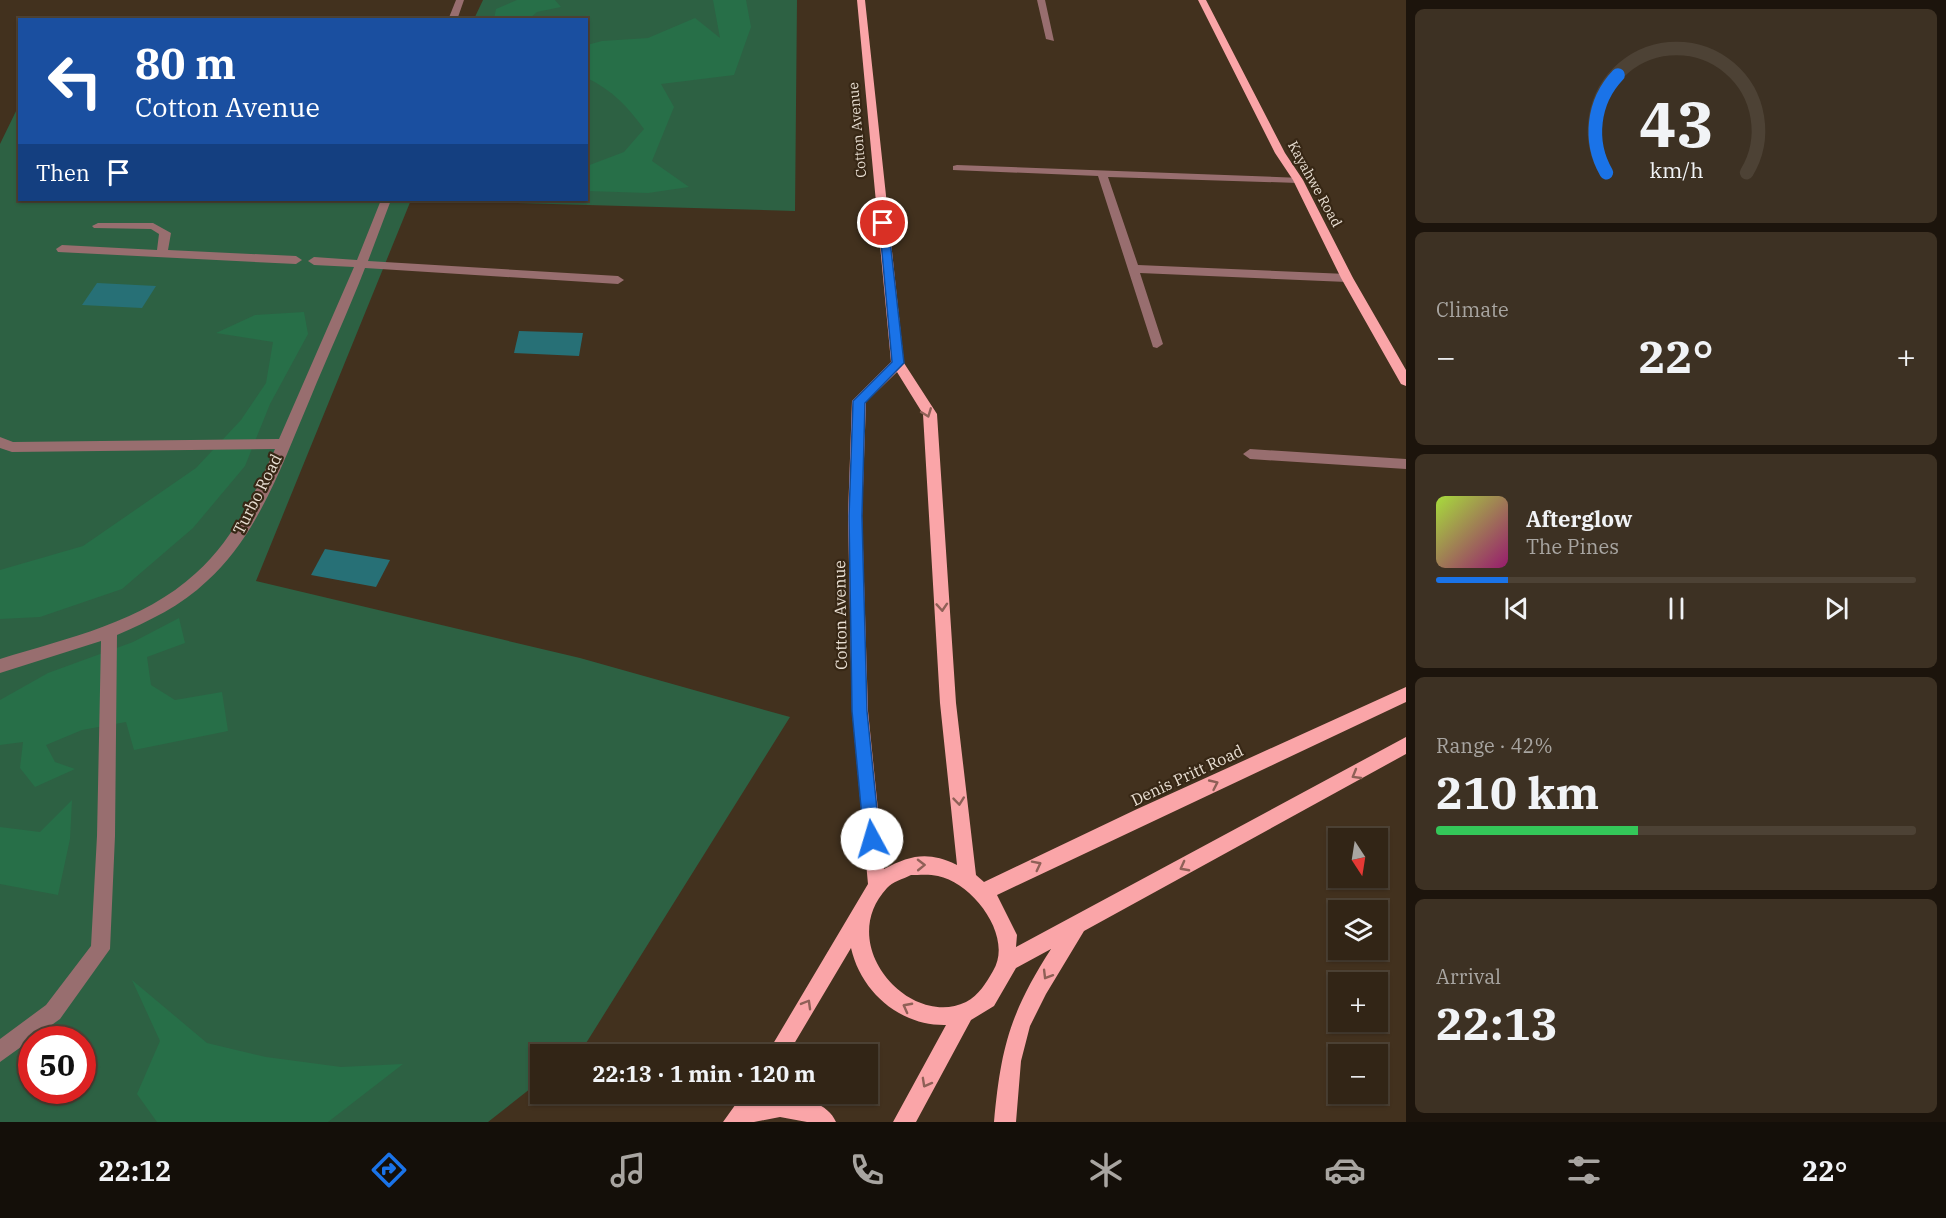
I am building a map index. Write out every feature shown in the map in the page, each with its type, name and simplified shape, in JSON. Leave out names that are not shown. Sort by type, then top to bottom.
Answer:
[{"type":"main road","name":"Cotton Avenue","points":[[861,0],[898,363],[930,414],[948,703],[967,877]]},
{"type":"main road","name":"Kayahwe Road","points":[[1202,0],[1280,153],[1298,180],[1347,278],[1406,381]]},
{"type":"main road","name":"Cotton Avenue","points":[[876,882],[860,711],[855,516],[859,401],[898,363]]},
{"type":"main road","name":"Denis Pritt Road","points":[[984,892],[1077,845],[1157,811],[1406,694]]},
{"type":"main road","points":[[1008,962],[1406,745]]},
{"type":"main road","points":[[783,1044],[859,916],[865,897],[876,882],[896,869],[919,864],[943,866],[967,877],[984,892],[999,913],[1005,929],[1008,962],[1003,979],[981,1005],[964,1013],[941,1016],[918,1012],[889,994],[877,983],[864,962],[858,938],[859,916]]},
{"type":"main road","points":[[1005,1122],[1011,1059],[1019,1027],[1029,1005],[1077,925]]},
{"type":"main road","points":[[904,1122],[964,1013]]},
{"type":"main road","points":[[738,1119],[748,1104]]},
{"type":"main road","points":[[738,1119],[766,1106],[792,1106],[818,1115],[825,1122]]},
{"type":"street","points":[[453,18],[460,0]]},
{"type":"street","points":[[1041,0],[1051,39]]},
{"type":"street","points":[[957,168],[1298,180]]},
{"type":"street","points":[[1102,173],[1135,269],[1157,344]]},
{"type":"street","name":"Turbo Road","points":[[0,666],[109,631],[165,603],[201,577],[241,531],[283,444],[362,264],[386,201]]},
{"type":"street","points":[[98,226],[153,226],[165,233],[162,253]]},
{"type":"street","points":[[62,249],[296,260]]},
{"type":"street","points":[[314,261],[618,280]]},
{"type":"street","points":[[1135,269],[1347,278]]},
{"type":"street","points":[[4,448],[283,444]]},
{"type":"street","points":[[1251,454],[1406,464]]},
{"type":"street","points":[[0,1052],[53,1012],[100,949],[106,836],[109,631]]},
{"type":"green space","points":[[483,0],[797,0],[795,211],[446,201],[588,201],[588,18],[474,18]]},
{"type":"green space","points":[[517,0],[555,0],[561,7],[537,12],[530,18],[494,18],[496,9]]},
{"type":"green space","points":[[713,0],[746,0],[751,27],[734,75],[661,84],[674,107],[652,161],[689,187],[648,193],[588,191],[588,166],[624,152],[644,129],[619,100],[588,79],[588,45],[602,41],[648,38],[695,18],[720,38]]},
{"type":"green space","points":[[18,107],[18,201],[411,201],[256,581],[580,658],[790,717],[586,1044],[530,1044],[530,1089],[488,1122],[0,1122],[0,144]]},
{"type":"green space","points":[[304,312],[308,334],[270,404],[245,466],[193,528],[122,589],[40,617],[0,619],[0,570],[83,546],[196,468],[241,420],[266,383],[273,342],[216,333],[255,315]]},
{"type":"green space","points":[[179,618],[185,643],[147,657],[151,685],[175,700],[222,692],[228,731],[134,750],[126,722],[82,730],[46,745],[55,762],[75,769],[35,787],[20,768],[23,742],[0,745],[0,700],[48,673],[133,642]]},
{"type":"green space","points":[[72,800],[70,839],[58,895],[0,884],[0,827],[40,832]]},
{"type":"green space","points":[[132,980],[207,1043],[266,1057],[341,1067],[403,1064],[328,1122],[157,1122],[137,1094],[160,1041]]},
{"type":"water","points":[[97,283],[156,286],[142,308],[82,305]]},
{"type":"water","points":[[519,331],[583,333],[579,356],[514,353]]},
{"type":"water","points":[[325,549],[390,560],[376,587],[311,575]]},
{"type":"route","points":[[872,839],[860,711],[855,516],[859,401],[898,363],[883,223]]}]
